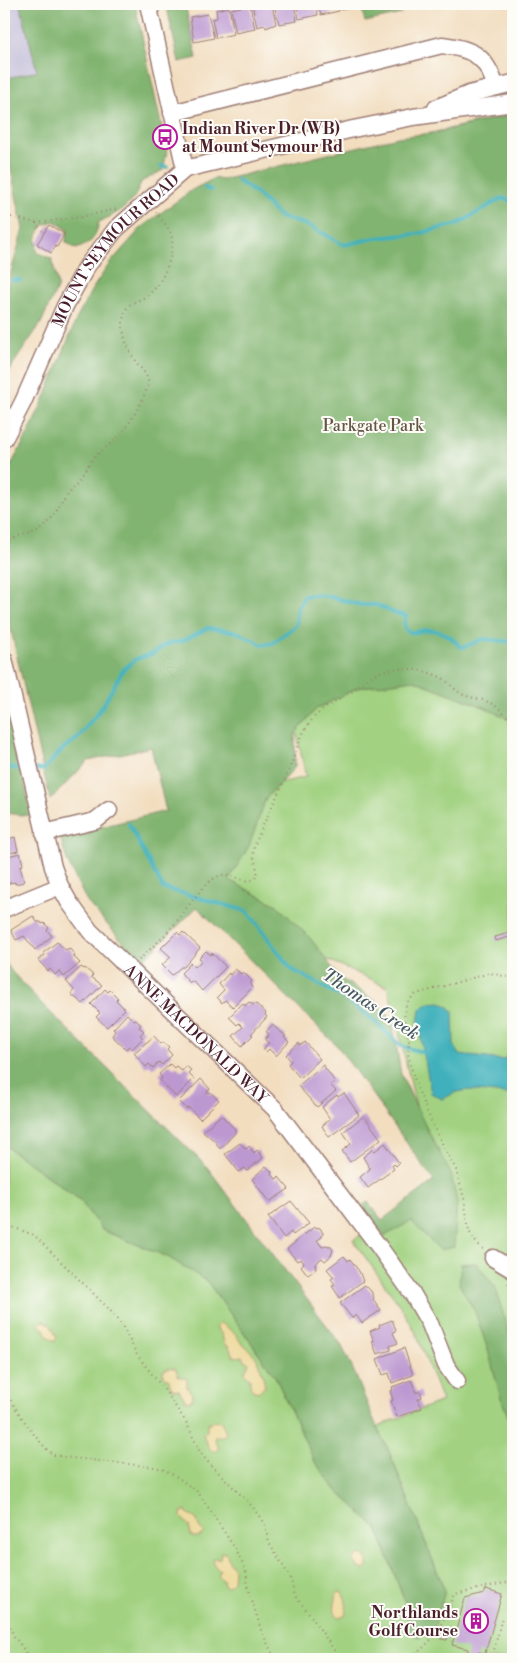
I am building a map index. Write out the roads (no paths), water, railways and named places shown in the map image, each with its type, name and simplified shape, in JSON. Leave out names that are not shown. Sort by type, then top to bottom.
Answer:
[{"type":"street","points":[[148,4],[185,169]]},
{"type":"street","points":[[172,114],[442,45],[462,47],[475,53],[486,65],[496,87]]},
{"type":"street","name":"MOUNT SEYMOUR ROAD","points":[[413,117],[469,94],[513,83]]},
{"type":"street","name":"MOUNT SEYMOUR ROAD","points":[[4,439],[23,402],[65,306],[87,266],[116,230],[185,169],[343,131],[413,117],[513,102]]},
{"type":"street","name":"ANNE MACDONALD WAY","points":[[4,659],[44,833],[60,886],[78,916],[90,930],[275,1110],[412,1293],[430,1324],[446,1365],[457,1381]]},
{"type":"street","points":[[44,833],[95,821],[109,810]]},
{"type":"street","points":[[4,909],[60,886]]},
{"type":"street","points":[[493,1258],[510,1275]]},
{"type":"water","points":[[440,1002],[449,1007],[453,1012],[454,1045],[460,1055],[504,1060],[513,1045],[513,1095],[469,1090],[457,1092],[442,1099],[431,1093],[418,1023],[420,1010],[429,1003]]},
{"type":"waterway","points":[[161,166],[167,167]]},
{"type":"waterway","points":[[237,180],[257,194],[280,217],[307,225],[344,245],[375,238],[417,234],[458,224],[502,198],[513,202]]},
{"type":"waterway","points":[[205,188],[211,190]]},
{"type":"waterway","points":[[13,280],[20,280]]},
{"type":"waterway","points":[[36,769],[43,770],[64,748],[78,738],[102,707],[123,670],[136,659],[152,654],[167,644],[182,641],[208,628],[237,632],[263,645],[273,643],[296,625],[298,607],[304,596],[327,596],[361,605],[377,605],[406,616],[404,624],[406,630],[414,632],[425,630],[440,632],[449,636],[460,647],[483,639],[513,642]]},
{"type":"waterway","points":[[4,765],[12,768],[26,769]]},
{"type":"waterway","name":"Thomas Creek","points":[[129,824],[163,888],[247,911],[291,969],[342,997],[371,1018],[401,1046],[426,1053]]},
{"type":"place","name":"Indian River Dr (WB) at Mount Seymour Rd","points":[[165,137]]},
{"type":"place","name":"Northlands Golf Course","points":[[476,1621]]},
{"type":"park label","name":"Parkgate Park","points":[[373,425]]}]
